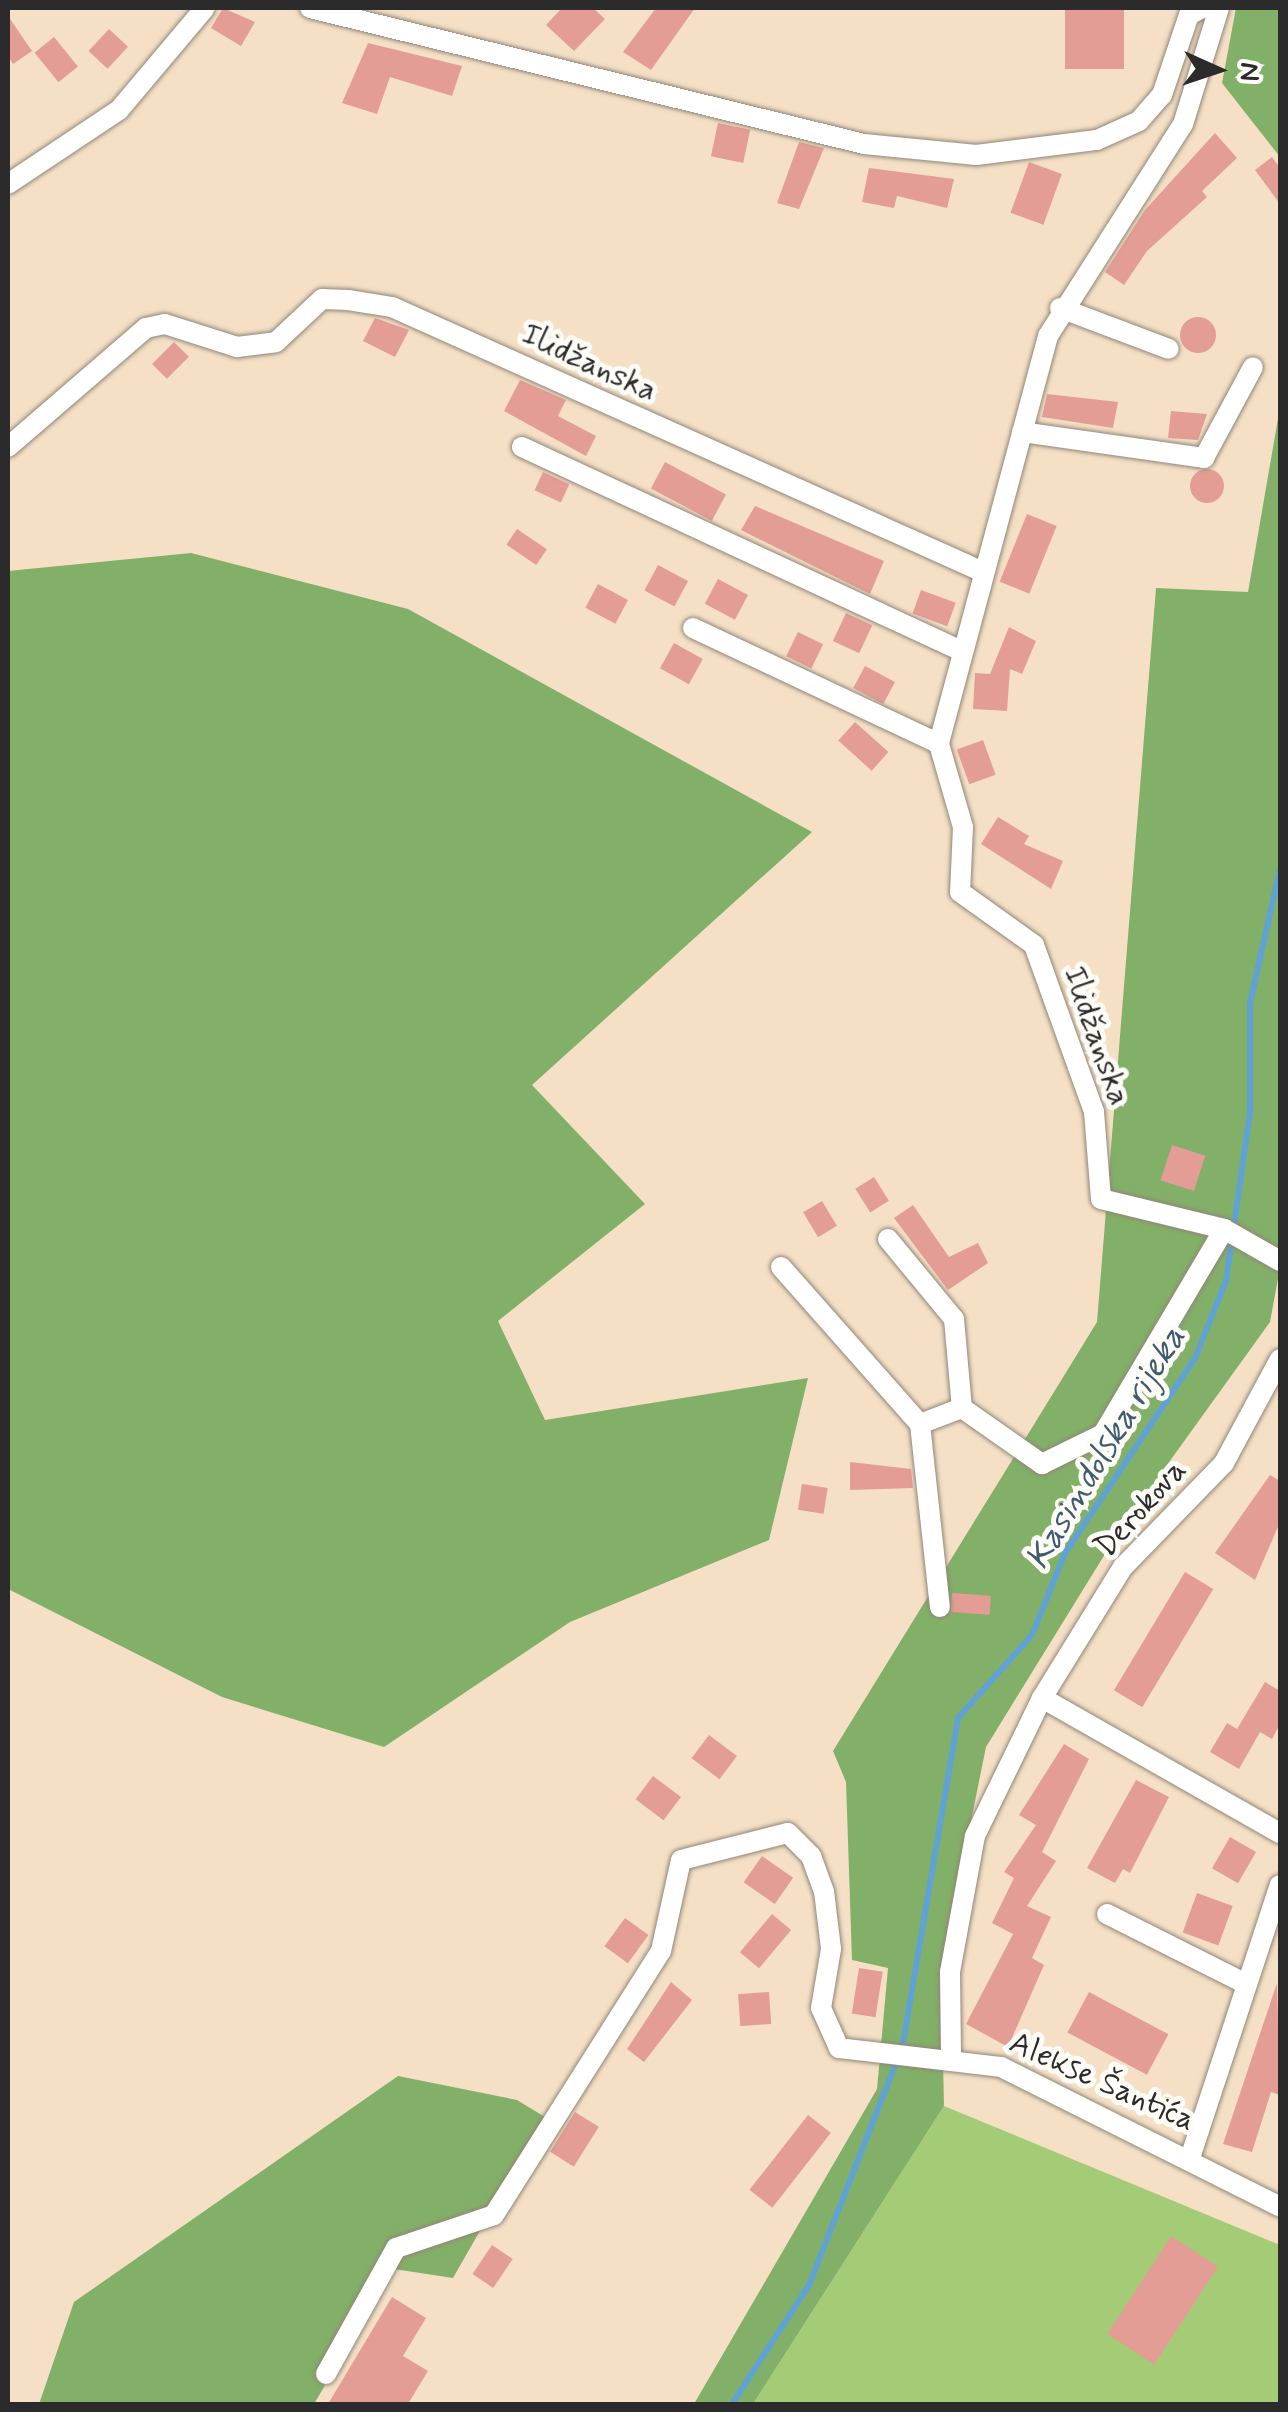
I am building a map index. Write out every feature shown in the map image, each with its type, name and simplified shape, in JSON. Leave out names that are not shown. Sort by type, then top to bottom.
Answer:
[{"type":"street","points":[[8,184],[119,110],[206,8]]},
{"type":"street","points":[[310,8],[704,101],[864,144],[1041,151],[1116,134],[1148,114],[1188,15],[1202,8]]},
{"type":"street","name":"Ilidžanska","points":[[1218,8],[1183,124],[1060,308],[980,570],[939,744],[962,827],[960,892],[1034,945],[1094,1112],[1101,1200],[1224,1229]]},
{"type":"street","name":"Ilidžanska","points":[[8,447],[146,328],[166,324],[237,348],[276,342],[322,300],[392,307],[980,570]]},
{"type":"street","points":[[1060,308],[1169,349]]},
{"type":"street","points":[[1022,432],[1204,458],[1253,367]]},
{"type":"street","points":[[522,447],[961,651]]},
{"type":"street","points":[[693,628],[939,744]]},
{"type":"street","points":[[888,1239],[954,1319],[962,1408],[1030,1463],[1085,1450],[1118,1414],[1224,1229],[1275,1255]]},
{"type":"street","points":[[781,1267],[920,1424],[940,1607]]},
{"type":"street","name":"Derokova","points":[[951,2054],[950,1972],[975,1836],[1042,1698],[1124,1567],[1224,1463],[1280,1359]]},
{"type":"street","points":[[920,1424],[962,1408]]},
{"type":"street","points":[[1042,1698],[1280,1833]]},
{"type":"street","name":"Alekse Šantića","points":[[326,2374],[396,2248],[494,2215],[660,1952],[680,1860],[788,1834],[811,1856],[824,1892],[831,1949],[821,2008],[838,2048],[951,2054],[1001,2067],[1191,2154],[1280,2207]]},
{"type":"street","points":[[1191,2154],[1244,1983],[1280,1885]]},
{"type":"street","points":[[1107,1914],[1244,1983]]},
{"type":"green space","points":[[1236,8],[1280,8],[1280,157],[1222,83]]},
{"type":"green space","points":[[1280,407],[1280,1268],[1270,1322],[1118,1533],[986,1747],[941,1969],[944,2106],[753,2404],[694,2404],[877,2089],[888,1968],[852,1960],[846,1782],[833,1751],[1097,1322],[1156,588],[1248,592]]},
{"type":"green space","points":[[191,553],[408,609],[812,832],[532,1085],[645,1204],[498,1321],[545,1420],[808,1378],[769,1540],[570,1622],[384,1747],[222,1697],[8,1589],[8,571]]},
{"type":"green space","points":[[398,2076],[517,2100],[545,2117],[453,2278],[394,2269],[314,2404],[39,2404],[74,2302]]},
{"type":"green space","points":[[944,2106],[1280,2245],[1280,2404],[753,2404]]},
{"type":"building","points":[[223,8],[255,22],[241,46],[211,28]]},
{"type":"building","points":[[562,8],[593,8],[605,19],[574,51],[546,25]]},
{"type":"building","points":[[656,8],[695,8],[651,70],[623,52]]},
{"type":"building","points":[[1065,8],[1124,8],[1124,69],[1065,69]]},
{"type":"building","points":[[8,16],[32,51],[13,64],[8,56]]},
{"type":"building","points":[[109,29],[128,47],[108,69],[89,51]]},
{"type":"building","points":[[54,37],[78,67],[58,82],[35,53]]},
{"type":"building","points":[[368,43],[462,66],[452,96],[390,77],[377,114],[342,103]]},
{"type":"building","points":[[718,123],[750,130],[743,163],[711,156]]},
{"type":"building","points":[[1215,133],[1237,158],[1202,191],[1207,197],[1147,251],[1124,285],[1105,272],[1145,210]]},
{"type":"building","points":[[799,142],[824,148],[799,209],[777,203]]},
{"type":"building","points":[[1272,157],[1280,168],[1280,204],[1255,170]]},
{"type":"building","points":[[1029,162],[1062,174],[1043,225],[1011,213]]},
{"type":"building","points":[[869,168],[954,179],[947,208],[897,196],[894,208],[862,202]]},
{"type":"building","points":[[1198,317],[1210,323],[1216,335],[1210,347],[1198,353],[1186,347],[1180,335],[1186,323]]},
{"type":"building","points":[[375,318],[409,330],[395,357],[363,341]]},
{"type":"building","points":[[174,342],[189,357],[167,379],[152,364]]},
{"type":"building","points":[[520,380],[566,400],[558,416],[596,436],[586,456],[504,411]]},
{"type":"building","points":[[1047,394],[1118,402],[1113,428],[1042,417]]},
{"type":"building","points":[[1171,411],[1207,414],[1198,440],[1168,438]]},
{"type":"building","points":[[665,462],[726,494],[712,521],[651,488]]},
{"type":"building","points":[[1207,469],[1219,474],[1224,486],[1219,498],[1207,503],[1195,498],[1190,486],[1195,474]]},
{"type":"building","points":[[543,472],[569,484],[561,502],[535,490]]},
{"type":"building","points":[[755,506],[884,561],[870,594],[741,530]]},
{"type":"building","points":[[1027,514],[1057,526],[1029,594],[1000,582]]},
{"type":"building","points":[[517,529],[547,549],[536,565],[506,545]]},
{"type":"building","points":[[658,565],[688,581],[674,607],[644,591]]},
{"type":"building","points":[[718,579],[748,595],[735,620],[705,604]]},
{"type":"building","points":[[598,584],[628,600],[615,624],[585,608]]},
{"type":"building","points":[[921,590],[956,603],[947,626],[912,613]]},
{"type":"building","points":[[846,613],[872,625],[859,653],[833,641]]},
{"type":"building","points":[[1009,627],[1036,641],[1022,674],[1010,669],[1007,711],[973,709],[975,673],[990,674]]},
{"type":"building","points":[[798,632],[823,644],[811,669],[786,656]]},
{"type":"building","points":[[674,643],[703,659],[689,684],[660,668]]},
{"type":"building","points":[[865,666],[895,682],[883,704],[853,688]]},
{"type":"building","points":[[855,722],[888,752],[872,771],[838,741]]},
{"type":"building","points":[[983,740],[996,775],[969,784],[957,750]]},
{"type":"building","points":[[998,817],[1029,836],[1024,844],[1063,861],[1051,889],[981,844]]},
{"type":"building","points":[[1172,1145],[1205,1156],[1194,1191],[1161,1180]]},
{"type":"building","points":[[874,1177],[889,1201],[870,1212],[855,1189]]},
{"type":"building","points":[[822,1201],[837,1226],[818,1237],[803,1212]]},
{"type":"building","points":[[913,1205],[949,1257],[978,1243],[988,1263],[948,1290],[894,1218]]},
{"type":"building","points":[[850,1462],[911,1469],[913,1488],[850,1490]]},
{"type":"building","points":[[1270,1475],[1280,1481],[1280,1522],[1255,1580],[1215,1553]]},
{"type":"building","points":[[802,1484],[828,1488],[824,1514],[798,1510]]},
{"type":"building","points":[[1185,1572],[1213,1589],[1142,1707],[1114,1690]]},
{"type":"building","points":[[952,1593],[991,1596],[990,1615],[951,1612]]},
{"type":"building","points":[[1265,1682],[1280,1691],[1280,1724],[1272,1739],[1260,1732],[1239,1769],[1210,1752],[1227,1723],[1237,1729]]},
{"type":"building","points":[[709,1735],[737,1756],[719,1779],[692,1758]]},
{"type":"building","points":[[1064,1744],[1089,1759],[1042,1852],[1056,1861],[1027,1906],[1051,1917],[1032,1958],[1044,1965],[1008,2047],[966,2024],[1013,1934],[992,1923],[1014,1878],[1004,1872],[1036,1825],[1019,1815]]},
{"type":"building","points":[[653,1776],[681,1797],[663,1820],[636,1799]]},
{"type":"building","points":[[1136,1780],[1169,1797],[1130,1873],[1123,1869],[1115,1883],[1087,1868]]},
{"type":"building","points":[[1230,1837],[1256,1852],[1238,1883],[1212,1868]]},
{"type":"building","points":[[762,1856],[793,1878],[775,1904],[744,1882]]},
{"type":"building","points":[[1197,1893],[1233,1906],[1218,1945],[1183,1932]]},
{"type":"building","points":[[772,1914],[791,1930],[759,1968],[740,1952]]},
{"type":"building","points":[[625,1918],[648,1935],[628,1963],[604,1946]]},
{"type":"building","points":[[859,1968],[883,1972],[876,2017],[852,2013]]},
{"type":"building","points":[[671,1982],[692,2000],[644,2062],[627,2049]]},
{"type":"building","points":[[1277,1983],[1280,2095],[1271,2092],[1252,2152],[1223,2144]]},
{"type":"building","points":[[769,1992],[771,2024],[740,2026],[738,1994]]},
{"type":"building","points":[[1089,1992],[1168,2034],[1147,2075],[1067,2033]]},
{"type":"building","points":[[575,2112],[599,2127],[574,2167],[550,2152]]},
{"type":"building","points":[[808,2115],[831,2133],[772,2208],[750,2190]]},
{"type":"building","points":[[1171,2236],[1218,2266],[1154,2365],[1107,2334]]},
{"type":"building","points":[[492,2245],[513,2259],[493,2288],[472,2274]]},
{"type":"building","points":[[392,2297],[426,2318],[403,2356],[428,2371],[408,2404],[328,2404]]},
{"type":"waterway","name":"Kasindolska rijeka","points":[[902,2049],[958,1718],[1032,1635],[1065,1553],[1195,1358],[1226,1281],[1250,1113],[1250,1003],[1280,869]]},
{"type":"waterway","name":"Kasindolska rijeka","points":[[732,2404],[809,2285],[897,2061]]}]
